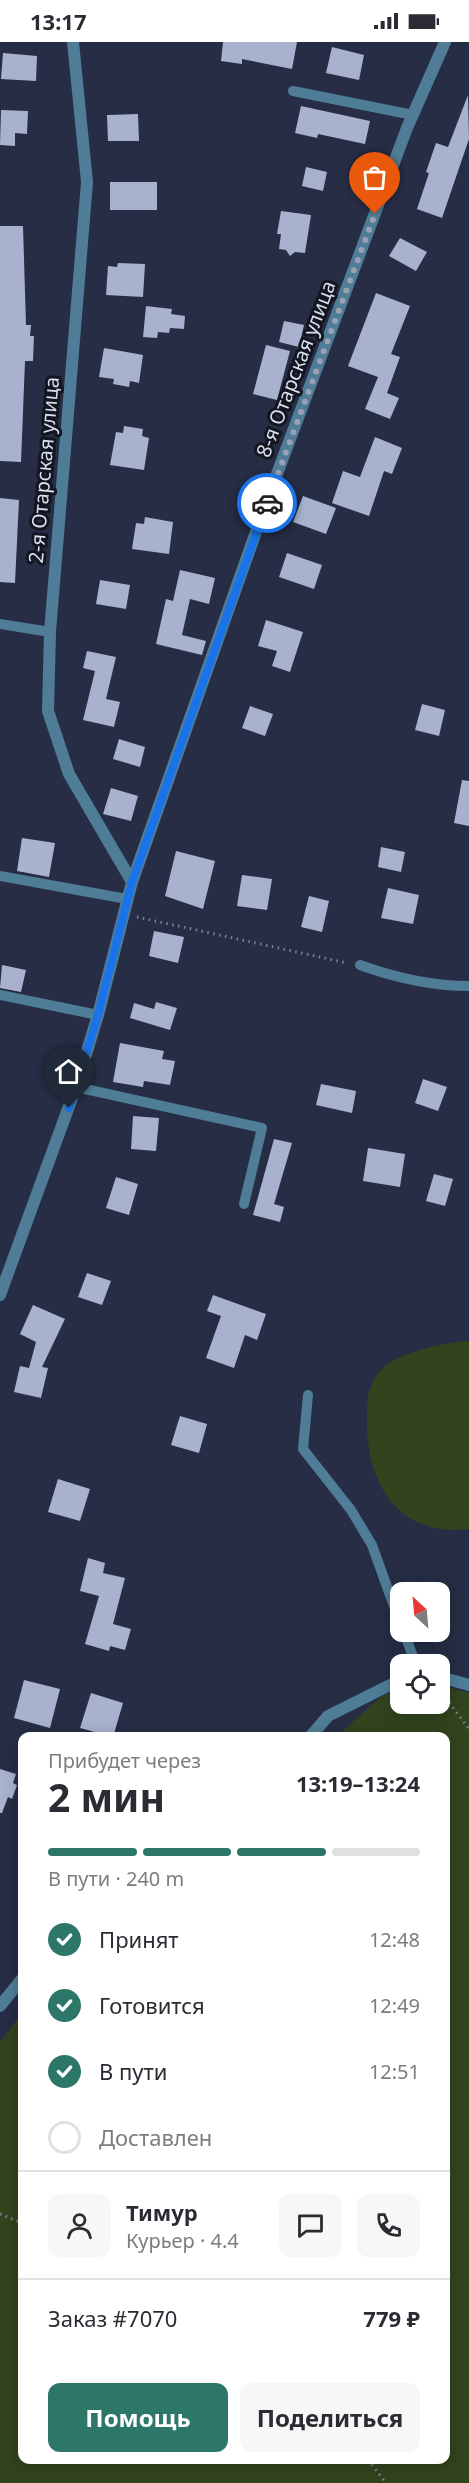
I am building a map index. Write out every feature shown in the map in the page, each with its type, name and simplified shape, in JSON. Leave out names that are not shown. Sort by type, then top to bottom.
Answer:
[{"type":"street","name":"2-я Отарская улица","points":[[73,42],[87,182],[50,632],[48,711],[69,774],[132,882]]},
{"type":"street","name":"8-я Отарская улица","points":[[0,1295],[76,1087],[98,1015],[132,882],[269,495],[413,115],[445,42]]},
{"type":"street","points":[[450,1680],[469,1685]]},
{"type":"street","points":[[314,1732],[328,1716],[390,1685]]},
{"type":"street","points":[[0,2006],[18,1984]]},
{"type":"lane","points":[[293,91],[413,115]]},
{"type":"lane","points":[[0,624],[50,632]]},
{"type":"lane","points":[[0,876],[127,899]]},
{"type":"lane","points":[[360,965],[394,977],[440,986],[469,987]]},
{"type":"lane","points":[[0,995],[98,1015]]},
{"type":"lane","points":[[76,1087],[262,1128],[244,1204]]},
{"type":"lane","points":[[308,1395],[303,1449],[351,1510],[372,1545],[390,1595]]},
{"type":"path","points":[[123,914],[360,965]]},
{"type":"path","points":[[450,1703],[469,1729]]},
{"type":"path","points":[[0,2214],[18,2221]]},
{"type":"path","points":[[371,2464],[386,2483]]},
{"type":"green space","points":[[469,1341],[469,1529],[445,1530],[424,1525],[407,1516],[392,1503],[381,1487],[373,1468],[369,1447],[368,1397],[379,1372],[396,1359],[435,1346]]},
{"type":"green space","points":[[450,1688],[469,1693],[469,2483],[0,2483],[0,2042],[18,2018],[18,2464],[450,2464],[450,1732],[342,1732],[382,1696],[390,1693],[390,1714],[450,1714]]},
{"type":"building","points":[[223,42],[297,42],[292,69],[242,59],[242,64],[221,61]]},
{"type":"building","points":[[332,47],[364,55],[359,80],[326,73]]},
{"type":"building","points":[[3,53],[37,56],[36,81],[1,79]]},
{"type":"building","points":[[468,95],[469,139],[442,218],[417,209],[436,143],[448,147]]},
{"type":"building","points":[[301,106],[370,121],[365,144],[318,134],[317,138],[295,133]]},
{"type":"building","points":[[1,110],[28,111],[27,134],[15,133],[15,146],[0,145]]},
{"type":"building","points":[[138,114],[139,141],[108,141],[107,115]]},
{"type":"building","points":[[306,167],[327,172],[323,191],[302,186]]},
{"type":"building","points":[[110,182],[157,182],[157,210],[110,210]]},
{"type":"building","points":[[281,211],[311,215],[305,253],[295,252],[290,256],[286,250],[279,249],[281,234],[277,234]]},
{"type":"building","points":[[0,226],[23,226],[26,325],[31,325],[30,336],[34,336],[33,361],[25,361],[21,462],[0,461]]},
{"type":"building","points":[[400,238],[427,252],[416,271],[389,256]]},
{"type":"building","points":[[118,263],[145,264],[143,297],[106,295],[108,266],[117,267]]},
{"type":"building","points":[[376,293],[410,306],[391,354],[400,357],[387,393],[399,398],[390,419],[365,409],[378,377],[348,366]]},
{"type":"building","points":[[146,306],[172,309],[171,314],[185,316],[184,329],[170,328],[169,333],[158,332],[157,338],[143,337]]},
{"type":"building","points":[[284,321],[304,325],[299,347],[279,342]]},
{"type":"building","points":[[266,345],[290,351],[277,400],[253,394]]},
{"type":"building","points":[[104,348],[143,355],[139,383],[130,381],[129,387],[113,384],[114,379],[99,377]]},
{"type":"building","points":[[124,426],[143,429],[142,436],[149,438],[144,470],[110,465],[116,432],[123,433]]},
{"type":"building","points":[[375,437],[402,448],[392,474],[384,471],[369,516],[332,503],[343,471],[360,477]]},
{"type":"building","points":[[303,496],[336,508],[326,534],[293,522]]},
{"type":"building","points":[[0,498],[19,500],[15,583],[0,582]]},
{"type":"building","points":[[145,517],[173,522],[169,554],[132,549],[136,523],[144,524]]},
{"type":"building","points":[[287,553],[322,565],[314,589],[279,577]]},
{"type":"building","points":[[180,570],[215,578],[209,604],[190,599],[182,635],[206,641],[202,655],[156,644],[166,599],[173,601]]},
{"type":"building","points":[[100,580],[130,585],[126,609],[96,604]]},
{"type":"building","points":[[266,620],[303,632],[290,672],[272,666],[277,651],[258,646]]},
{"type":"building","points":[[87,651],[116,657],[106,699],[120,702],[114,727],[83,720],[95,671],[83,668]]},
{"type":"building","points":[[422,704],[445,710],[439,736],[415,730]]},
{"type":"building","points":[[250,706],[273,714],[265,736],[242,728]]},
{"type":"building","points":[[119,739],[145,747],[140,767],[113,759]]},
{"type":"building","points":[[462,780],[469,781],[469,826],[454,823]]},
{"type":"building","points":[[111,788],[138,796],[131,821],[103,814]]},
{"type":"building","points":[[22,838],[55,843],[49,877],[17,871]]},
{"type":"building","points":[[381,847],[405,852],[401,872],[378,867]]},
{"type":"building","points":[[176,851],[215,861],[203,909],[165,896]]},
{"type":"building","points":[[242,875],[272,879],[267,910],[237,906]]},
{"type":"building","points":[[388,888],[419,895],[413,924],[381,918]]},
{"type":"building","points":[[309,896],[329,901],[322,932],[301,927]]},
{"type":"building","points":[[154,931],[184,937],[178,963],[149,956]]},
{"type":"building","points":[[2,965],[26,970],[21,992],[0,988]]},
{"type":"building","points":[[156,1002],[177,1008],[170,1030],[130,1018],[134,1003],[154,1009]]},
{"type":"building","points":[[120,1043],[164,1051],[162,1059],[175,1061],[170,1085],[144,1081],[143,1087],[113,1082]]},
{"type":"building","points":[[423,1079],[447,1087],[438,1111],[415,1103]]},
{"type":"building","points":[[321,1084],[356,1091],[352,1113],[316,1105]]},
{"type":"building","points":[[133,1116],[159,1118],[156,1151],[131,1149]]},
{"type":"building","points":[[274,1139],[292,1143],[274,1204],[284,1207],[280,1222],[253,1215]]},
{"type":"building","points":[[368,1148],[405,1154],[400,1187],[363,1181]]},
{"type":"building","points":[[434,1174],[453,1179],[445,1206],[426,1201]]},
{"type":"building","points":[[116,1177],[138,1184],[129,1215],[106,1208]]},
{"type":"building","points":[[87,1273],[111,1281],[102,1305],[78,1297]]},
{"type":"building","points":[[213,1295],[266,1314],[257,1340],[245,1335],[234,1368],[206,1358],[221,1316],[207,1311]]},
{"type":"building","points":[[33,1305],[65,1319],[42,1367],[48,1368],[41,1398],[14,1392],[20,1366],[29,1368],[36,1342],[20,1334]]},
{"type":"building","points":[[180,1416],[207,1424],[199,1453],[171,1445]]},
{"type":"building","points":[[58,1479],[90,1489],[80,1521],[48,1512]]},
{"type":"building","points":[[88,1558],[105,1563],[103,1573],[125,1578],[113,1624],[131,1629],[125,1650],[110,1646],[109,1651],[85,1644],[99,1596],[80,1591]]},
{"type":"building","points":[[24,1680],[60,1689],[50,1728],[14,1718]]},
{"type":"building","points":[[91,1693],[123,1703],[114,1732],[95,1732],[80,1728]]},
{"type":"building","points":[[0,1769],[16,1774],[13,1783],[17,1785],[12,1799],[8,1797],[2,1813],[0,1813]]},
{"type":"way so far","points":[[267,503],[375,214]]},
{"type":"route","points":[[69,1108],[98,1015],[132,882],[267,503]]}]
